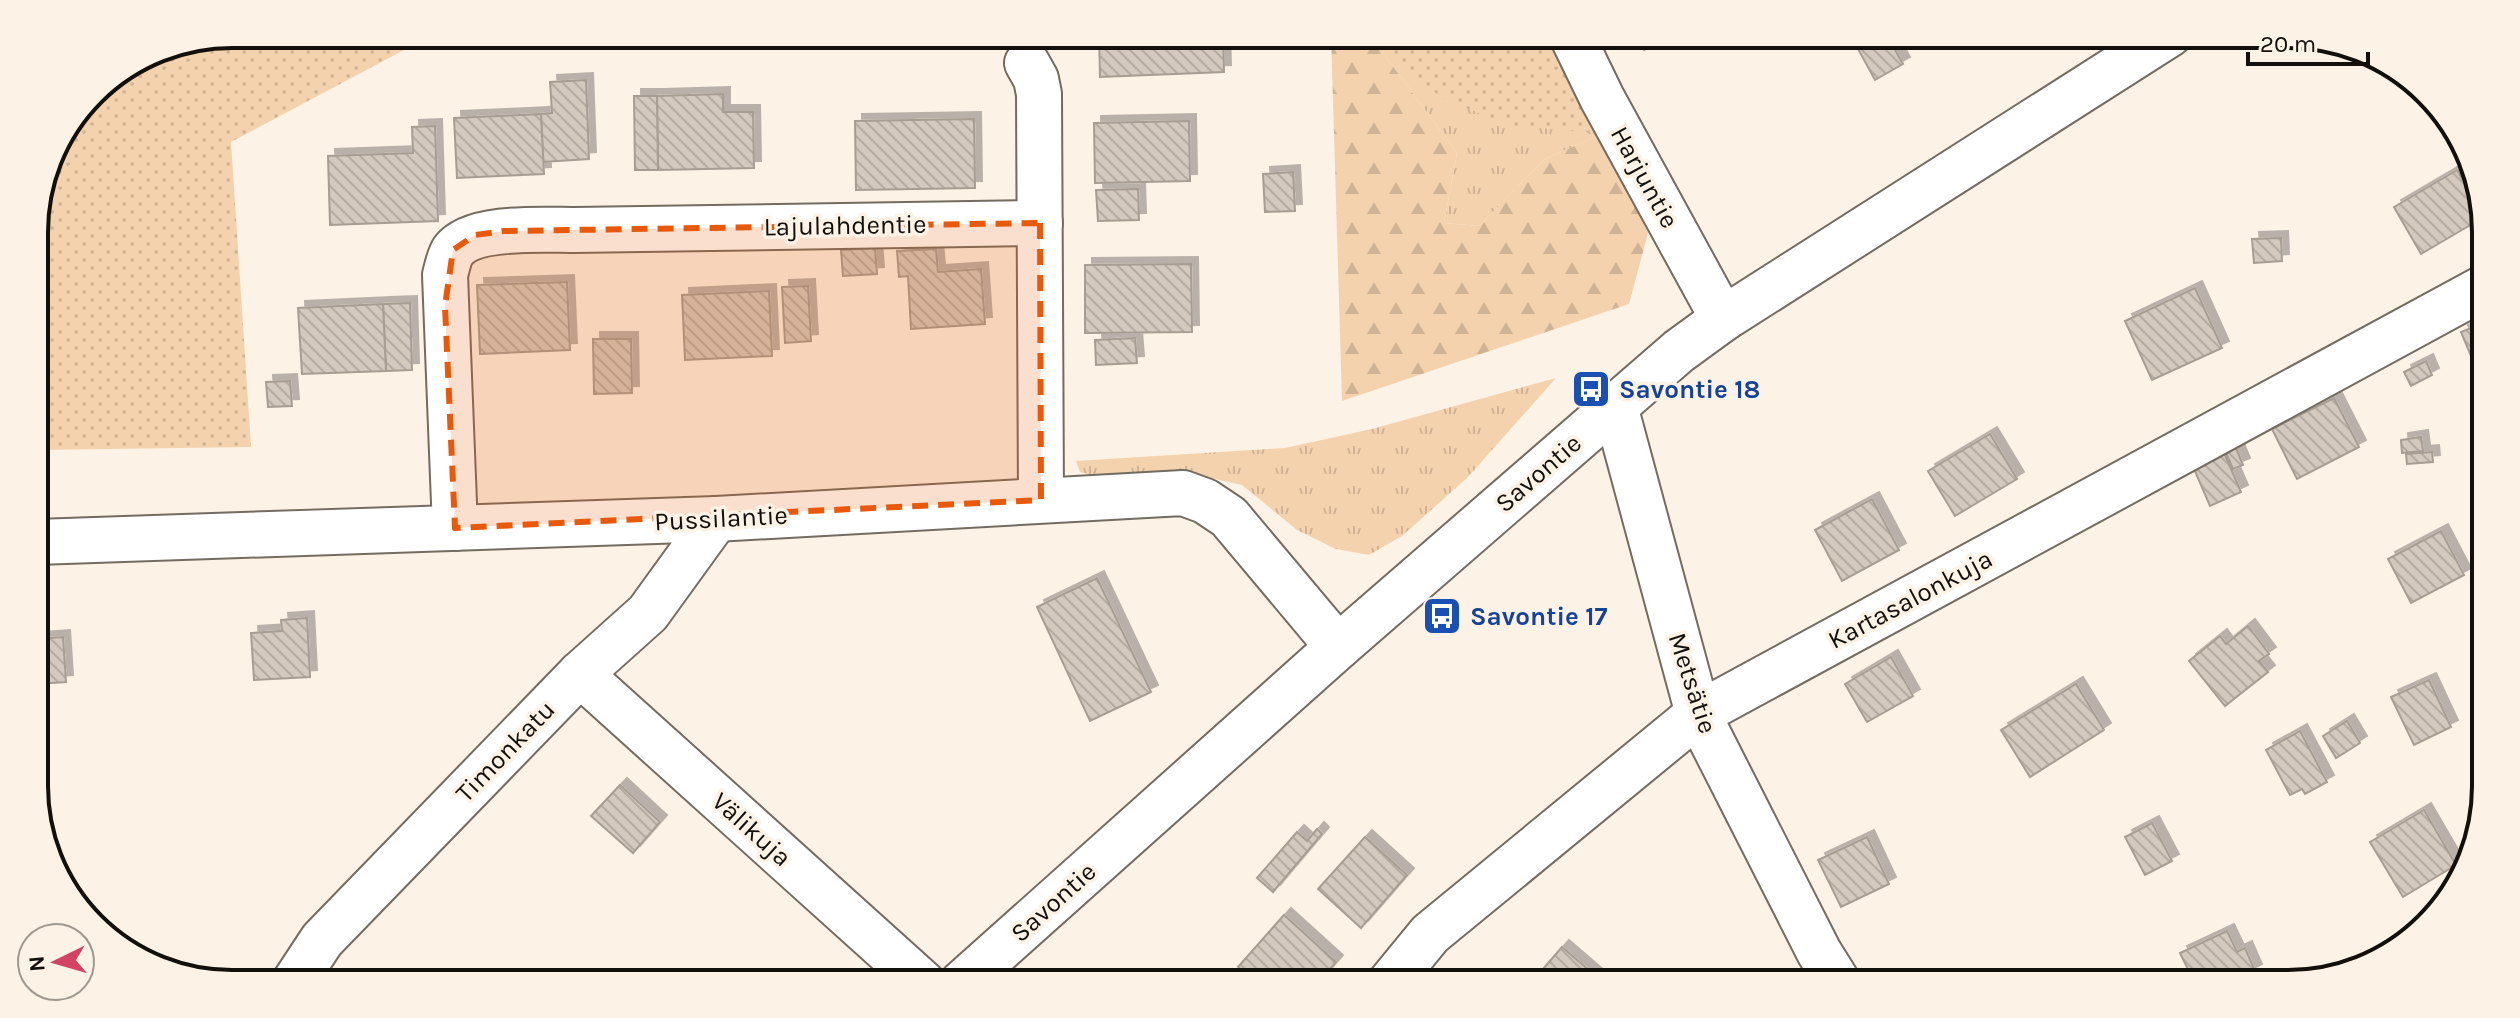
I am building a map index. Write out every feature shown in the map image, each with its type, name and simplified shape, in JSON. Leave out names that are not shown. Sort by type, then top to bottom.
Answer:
[{"type":"street","name":"Harjuntie","points":[[1578,48],[1723,319]]},
{"type":"street","name":"Savontie","points":[[977,970],[1338,647],[1679,351],[1723,319],[2148,48]]},
{"type":"street","points":[[1027,63],[1036,79],[1039,94],[1041,500]]},
{"type":"street","name":"Lajulahdentie","points":[[455,528],[445,275],[453,250],[475,235],[504,231],[1040,223]]},
{"type":"street","name":"Kartasalonkuja","points":[[1400,970],[1430,934],[1698,714],[2472,294]]},
{"type":"street","name":"Metsätie","points":[[1615,406],[1698,714],[1830,970]]},
{"type":"street","name":"Pussilantie","points":[[48,542],[716,519],[1183,493],[1205,501],[1229,517],[1338,647]]},
{"type":"street","name":"Timonkatu","points":[[302,970],[322,940],[580,674],[648,613],[716,519]]},
{"type":"street","name":"Välikuja","points":[[580,674],[908,970]]},
{"type":"highlighted area","points":[[1040,223],[1041,500],[455,528],[445,306],[453,250],[475,235],[504,231]]},
{"type":"green space","points":[[220,48],[408,48],[231,142],[251,447],[48,450],[48,220],[62,162],[86,120],[111,94],[140,73],[173,58]]},
{"type":"green space","points":[[1331,48],[1379,48],[1457,153],[1444,223],[1479,226],[1545,159],[1602,134],[1648,233],[1629,304],[1342,401]]},
{"type":"green space","points":[[1379,48],[1402,48],[1602,134],[1545,159],[1479,226],[1444,223],[1457,153]]},
{"type":"green space","points":[[1386,48],[1557,48],[1602,134],[1507,125],[1439,96]]},
{"type":"green space","points":[[1556,378],[1468,477],[1402,536],[1369,555],[1336,549],[1297,530],[1242,485],[1188,473],[1093,475],[1080,472],[1076,461],[1285,448],[1372,429]]},
{"type":"building","points":[[1099,48],[1223,48],[1224,72],[1100,77]]},
{"type":"building","points":[[1857,48],[1894,48],[1903,64],[1875,80]]},
{"type":"building","points":[[586,80],[589,159],[543,162],[541,114],[552,113],[550,82]]},
{"type":"building","points":[[723,94],[723,112],[753,112],[754,168],[658,170],[657,96]]},
{"type":"building","points":[[634,96],[657,96],[658,170],[635,170]]},
{"type":"building","points":[[541,114],[544,174],[457,178],[454,118]]},
{"type":"building","points":[[974,119],[975,188],[856,190],[855,121]]},
{"type":"building","points":[[1189,121],[1190,181],[1095,183],[1094,123]]},
{"type":"building","points":[[435,126],[438,221],[330,225],[328,156],[413,153],[412,127]]},
{"type":"building","points":[[2457,170],[2466,186],[2471,224],[2421,254],[2394,207]]},
{"type":"building","points":[[1293,172],[1295,211],[1265,212],[1263,174]]},
{"type":"building","points":[[1138,189],[1139,220],[1098,221],[1096,190]]},
{"type":"building","points":[[2281,238],[2282,261],[2254,263],[2252,239]]},
{"type":"building","points":[[875,248],[877,274],[843,276],[841,250]]},
{"type":"building","points":[[936,249],[938,272],[981,269],[985,324],[911,329],[908,276],[899,277],[897,251]]},
{"type":"building","points":[[1191,264],[1192,332],[1085,333],[1085,265]]},
{"type":"building","points":[[567,282],[570,350],[480,354],[477,285]]},
{"type":"building","points":[[808,286],[811,341],[785,343],[782,287]]},
{"type":"building","points":[[2195,288],[2222,348],[2152,380],[2125,321]]},
{"type":"building","points":[[769,291],[772,356],[685,360],[682,295]]},
{"type":"building","points":[[410,303],[412,370],[386,371],[383,304]]},
{"type":"building","points":[[383,304],[386,371],[302,374],[298,308]]},
{"type":"building","points":[[2472,328],[2472,358],[2461,332]]},
{"type":"building","points":[[1135,338],[1137,363],[1096,365],[1095,340]]},
{"type":"building","points":[[593,339],[631,339],[632,393],[594,394]]},
{"type":"building","points":[[2426,361],[2432,375],[2411,386],[2404,372]]},
{"type":"building","points":[[290,381],[292,406],[268,407],[266,382]]},
{"type":"building","points":[[2334,398],[2359,447],[2297,479],[2272,429]]},
{"type":"building","points":[[1990,434],[2017,479],[1955,516],[1928,471]]},
{"type":"building","points":[[2421,437],[2423,451],[2402,453],[2401,440]]},
{"type":"building","points":[[2233,441],[2243,465],[2233,469],[2223,446]]},
{"type":"building","points":[[2222,448],[2241,492],[2210,506],[2191,462]]},
{"type":"building","points":[[2432,452],[2433,462],[2407,464],[2406,454]]},
{"type":"building","points":[[1872,499],[1899,550],[1842,581],[1815,530]]},
{"type":"building","points":[[2441,531],[2464,575],[2411,603],[2388,559]]},
{"type":"building","points":[[1097,578],[1151,692],[1090,721],[1037,607]]},
{"type":"building","points":[[307,618],[310,677],[254,680],[251,633],[282,631],[281,620]]},
{"type":"building","points":[[2248,626],[2269,654],[2259,661],[2268,672],[2225,706],[2189,661],[2220,636],[2226,644]]},
{"type":"building","points":[[63,637],[66,682],[48,683],[48,638]]},
{"type":"building","points":[[1891,657],[1913,696],[1867,722],[1845,684]]},
{"type":"building","points":[[2429,680],[2451,727],[2414,745],[2391,697]]},
{"type":"building","points":[[2076,684],[2104,730],[2030,777],[2001,730]]},
{"type":"building","points":[[2347,721],[2360,743],[2336,758],[2323,736]]},
{"type":"building","points":[[2300,731],[2327,782],[2305,794],[2302,789],[2290,795],[2266,750]]},
{"type":"building","points":[[620,785],[660,822],[633,853],[591,816]]},
{"type":"building","points":[[2424,810],[2455,863],[2452,867],[2403,897],[2370,842]]},
{"type":"building","points":[[2152,823],[2172,861],[2145,875],[2125,837]]},
{"type":"building","points":[[1317,829],[1322,834],[1273,892],[1257,878],[1297,832],[1307,841]]},
{"type":"building","points":[[1365,837],[1407,875],[1361,928],[1318,889]]},
{"type":"building","points":[[1867,837],[1889,884],[1841,907],[1818,860]]},
{"type":"building","points":[[1284,915],[1336,962],[1329,970],[1241,970],[1238,967]]},
{"type":"building","points":[[2227,931],[2237,952],[2245,948],[2255,970],[2188,970],[2180,953]]},
{"type":"building","points":[[1562,947],[1589,970],[1542,970]]},
{"type":"place","name":"Savontie 18","points":[[1591,389]]},
{"type":"place","name":"Savontie 17","points":[[1442,616]]}]
